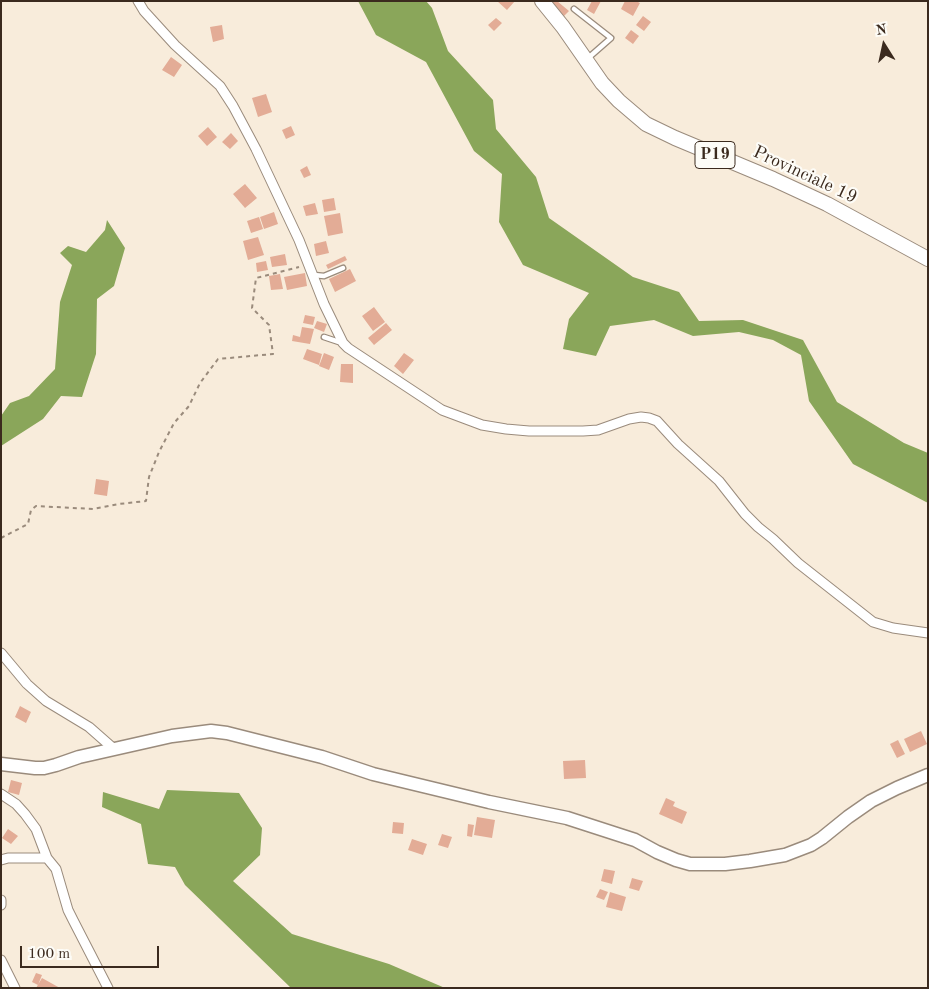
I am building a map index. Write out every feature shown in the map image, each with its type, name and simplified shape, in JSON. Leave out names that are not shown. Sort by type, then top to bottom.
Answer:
[{"type":"main road","name":"Provinciale 19","points":[[542,1],[602,83],[619,101],[646,124],[827,204],[928,259]]},
{"type":"street","points":[[138,1],[144,11],[175,46],[220,86],[233,106],[256,149],[299,240],[324,304],[343,343],[357,355],[442,410],[482,424],[506,429],[583,432],[598,430],[629,419],[641,417],[657,421],[678,444],[719,481],[745,514],[758,527],[798,563],[873,622],[893,628],[928,633]]},
{"type":"street","points":[[1,653],[27,684],[46,701],[89,727],[114,748]]},
{"type":"street","points":[[1,764],[44,768],[114,748],[172,736],[211,731],[227,733],[322,757],[373,774],[489,802],[567,818],[635,840],[657,852],[690,864],[725,864],[769,859],[785,855],[811,845],[871,801],[928,775]]},
{"type":"street","points":[[1,794],[16,804],[36,829],[47,858],[56,869],[68,910],[110,987]]},
{"type":"street","points":[[1,860],[8,858],[47,858]]},
{"type":"street","points":[[1,900],[1,905]]},
{"type":"street","points":[[1,960],[15,988]]},
{"type":"lane","points":[[574,9],[611,38],[586,60]]},
{"type":"lane","points":[[313,275],[324,276],[343,268]]},
{"type":"lane","points":[[324,337],[343,343]]},
{"type":"path","points":[[1,538],[28,524],[31,510],[36,506],[93,509],[146,501],[149,476],[159,452],[174,423],[188,406],[200,383],[218,359],[274,354],[269,325],[252,308],[256,278],[308,265]]},
{"type":"green space","points":[[358,1],[426,1],[432,8],[448,51],[493,100],[496,129],[536,177],[549,218],[633,277],[679,292],[699,321],[743,320],[803,340],[837,402],[904,443],[928,453],[928,503],[853,464],[809,401],[801,355],[773,340],[739,332],[693,336],[654,320],[610,326],[596,356],[563,349],[569,319],[589,293],[523,265],[499,222],[502,174],[474,151],[426,62],[376,35]]},
{"type":"green space","points":[[107,220],[125,248],[114,286],[97,299],[96,354],[82,397],[61,396],[43,419],[1,446],[1,416],[10,403],[29,396],[55,369],[60,302],[72,265],[60,253],[68,246],[86,252],[105,230]]},
{"type":"green space","points":[[167,790],[239,793],[262,828],[260,855],[233,881],[292,934],[389,964],[445,988],[291,988],[185,885],[175,867],[148,864],[141,824],[102,807],[103,792],[159,809]]},
{"type":"building","points":[[497,1],[515,1],[507,10]]},
{"type":"building","points":[[553,1],[557,1],[569,11],[564,16],[550,5]]},
{"type":"building","points":[[592,1],[601,1],[594,14],[587,10]]},
{"type":"building","points":[[625,1],[640,3],[633,16],[621,9]]},
{"type":"building","points":[[643,16],[651,22],[644,31],[636,25]]},
{"type":"building","points":[[496,18],[502,23],[494,31],[488,25]]},
{"type":"building","points":[[222,25],[224,39],[213,42],[210,27]]},
{"type":"building","points":[[631,30],[639,36],[633,44],[625,38]]},
{"type":"building","points":[[171,57],[182,65],[174,77],[162,70]]},
{"type":"building","points":[[266,94],[272,112],[258,117],[252,98]]},
{"type":"building","points":[[291,126],[295,135],[286,139],[282,130]]},
{"type":"building","points":[[208,127],[217,137],[207,146],[198,136]]},
{"type":"building","points":[[231,133],[238,141],[230,149],[222,142]]},
{"type":"building","points":[[307,166],[311,175],[304,178],[300,170]]},
{"type":"building","points":[[245,184],[257,198],[245,208],[233,194]]},
{"type":"building","points":[[334,198],[336,210],[324,212],[322,200]]},
{"type":"building","points":[[315,203],[318,214],[306,216],[303,206]]},
{"type":"building","points":[[274,212],[278,224],[264,229],[260,217]]},
{"type":"building","points":[[340,213],[343,233],[328,236],[324,216]]},
{"type":"building","points":[[259,217],[263,229],[251,233],[247,221]]},
{"type":"building","points":[[258,237],[264,255],[248,260],[243,241]]},
{"type":"building","points":[[326,241],[329,253],[316,256],[314,244]]},
{"type":"building","points":[[285,254],[287,265],[272,267],[270,257]]},
{"type":"building","points":[[345,256],[347,260],[328,269],[326,265]]},
{"type":"building","points":[[266,261],[268,270],[257,272],[256,263]]},
{"type":"building","points":[[350,269],[356,281],[335,292],[329,279]]},
{"type":"building","points":[[305,273],[307,286],[287,290],[284,277]]},
{"type":"building","points":[[280,274],[283,289],[271,290],[269,276]]},
{"type":"building","points":[[374,307],[385,322],[373,331],[362,316]]},
{"type":"building","points":[[305,315],[315,317],[313,325],[303,323]]},
{"type":"building","points":[[317,321],[327,324],[324,332],[314,328]]},
{"type":"building","points":[[386,323],[392,330],[374,345],[368,338]]},
{"type":"building","points":[[302,327],[314,329],[310,344],[292,341],[293,335],[300,337]]},
{"type":"building","points":[[307,349],[322,354],[319,365],[303,359]]},
{"type":"building","points":[[324,353],[334,357],[329,370],[319,366]]},
{"type":"building","points":[[404,353],[414,360],[403,374],[394,366]]},
{"type":"building","points":[[341,364],[353,364],[353,383],[340,382]]},
{"type":"building","points":[[96,479],[109,481],[107,496],[94,494]]},
{"type":"building","points":[[20,706],[31,712],[26,723],[15,717]]},
{"type":"building","points":[[921,731],[927,744],[910,752],[904,739]]},
{"type":"building","points":[[898,740],[905,754],[897,758],[890,744]]},
{"type":"building","points":[[585,760],[586,778],[564,779],[563,761]]},
{"type":"building","points":[[11,780],[22,783],[19,795],[8,792]]},
{"type":"building","points":[[666,798],[675,802],[673,806],[687,812],[682,824],[659,814]]},
{"type":"building","points":[[477,817],[495,820],[492,838],[474,835]]},
{"type":"building","points":[[393,822],[404,823],[403,834],[392,833]]},
{"type":"building","points":[[468,824],[474,825],[472,837],[467,836]]},
{"type":"building","points":[[8,829],[18,836],[11,844],[2,838]]},
{"type":"building","points":[[442,834],[452,837],[448,848],[438,845]]},
{"type":"building","points":[[412,839],[427,844],[423,855],[408,850]]},
{"type":"building","points":[[604,869],[615,871],[612,884],[601,881]]},
{"type":"building","points":[[632,878],[643,881],[639,891],[629,888]]},
{"type":"building","points":[[600,889],[608,892],[604,900],[596,897]]},
{"type":"building","points":[[610,892],[626,897],[622,911],[606,907]]},
{"type":"building","points":[[36,973],[42,975],[38,985],[32,982]]},
{"type":"building","points":[[42,978],[60,988],[36,988]]}]
